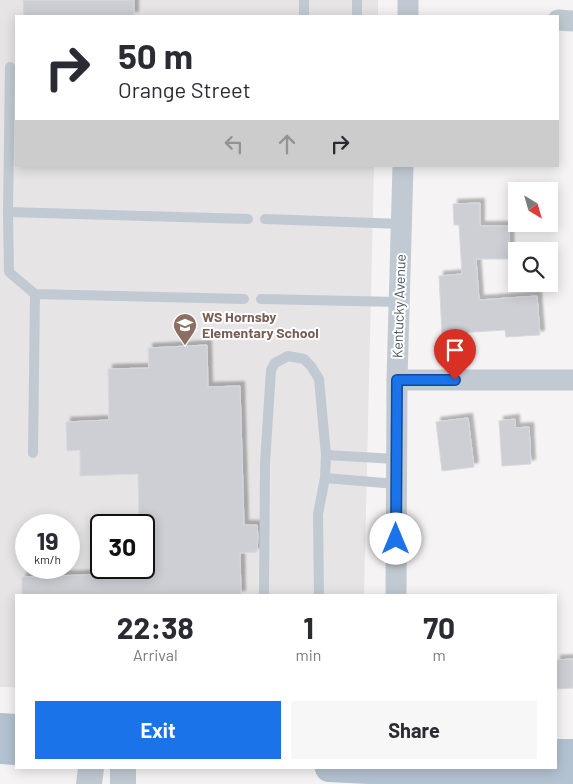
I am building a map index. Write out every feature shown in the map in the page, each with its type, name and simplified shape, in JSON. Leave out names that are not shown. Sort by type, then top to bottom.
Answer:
[{"type":"main road","points":[[0,727],[15,728]]},
{"type":"main road","points":[[0,750],[15,751]]},
{"type":"main road","points":[[557,752],[573,753]]},
{"type":"main road","points":[[395,769],[573,780]]},
{"type":"street","points":[[408,0],[408,15]]},
{"type":"street","points":[[559,20],[573,21]]},
{"type":"street","name":"Kentucky Avenue","points":[[396,594],[397,380],[403,167]]},
{"type":"street","points":[[397,380],[573,380]]},
{"type":"street","points":[[89,784],[90,769]]},
{"type":"street","points":[[123,769],[123,784]]},
{"type":"lane","points":[[304,0],[304,15]]},
{"type":"lane","points":[[357,0],[357,15]]},
{"type":"lane","points":[[10,66],[9,272],[34,294],[244,298]]},
{"type":"lane","points":[[8,212],[248,219]]},
{"type":"lane","points":[[265,219],[402,224]]},
{"type":"lane","points":[[33,453],[34,294]]},
{"type":"lane","points":[[261,299],[399,302]]},
{"type":"lane","points":[[264,594],[265,463],[271,370],[275,363],[288,356],[304,359],[319,379],[326,455],[325,478],[318,514],[319,594]]},
{"type":"lane","points":[[326,455],[396,459]]},
{"type":"lane","points":[[325,478],[396,484]]},
{"type":"shaded area","name":"WS Hornsby Elementary School","points":[[0,0],[378,0],[378,15],[15,15],[15,167],[374,167],[364,594],[15,594],[15,687],[0,687]]},
{"type":"building","points":[[23,0],[134,0],[134,15],[24,15]]},
{"type":"building","points":[[480,203],[480,226],[508,226],[508,259],[476,259],[479,300],[537,296],[540,335],[506,337],[505,330],[442,334],[439,276],[462,274],[459,225],[454,225],[453,204]]},
{"type":"building","points":[[207,345],[208,387],[240,386],[244,525],[257,525],[258,536],[257,552],[240,553],[241,594],[22,594],[22,579],[80,579],[80,575],[90,575],[90,579],[155,579],[155,514],[139,514],[138,474],[80,476],[80,450],[67,451],[66,422],[109,420],[108,369],[149,368],[148,348]]},
{"type":"building","points":[[468,418],[474,467],[442,471],[436,422]]},
{"type":"building","points":[[515,419],[515,428],[529,427],[531,464],[502,466],[499,421]]},
{"type":"building","points":[[573,659],[573,688],[557,689],[557,660]]},
{"type":"place","name":"WS Hornsby Elementary School","points":[[185,346]]},
{"type":"route","points":[[396,539],[397,380],[455,380]]}]
